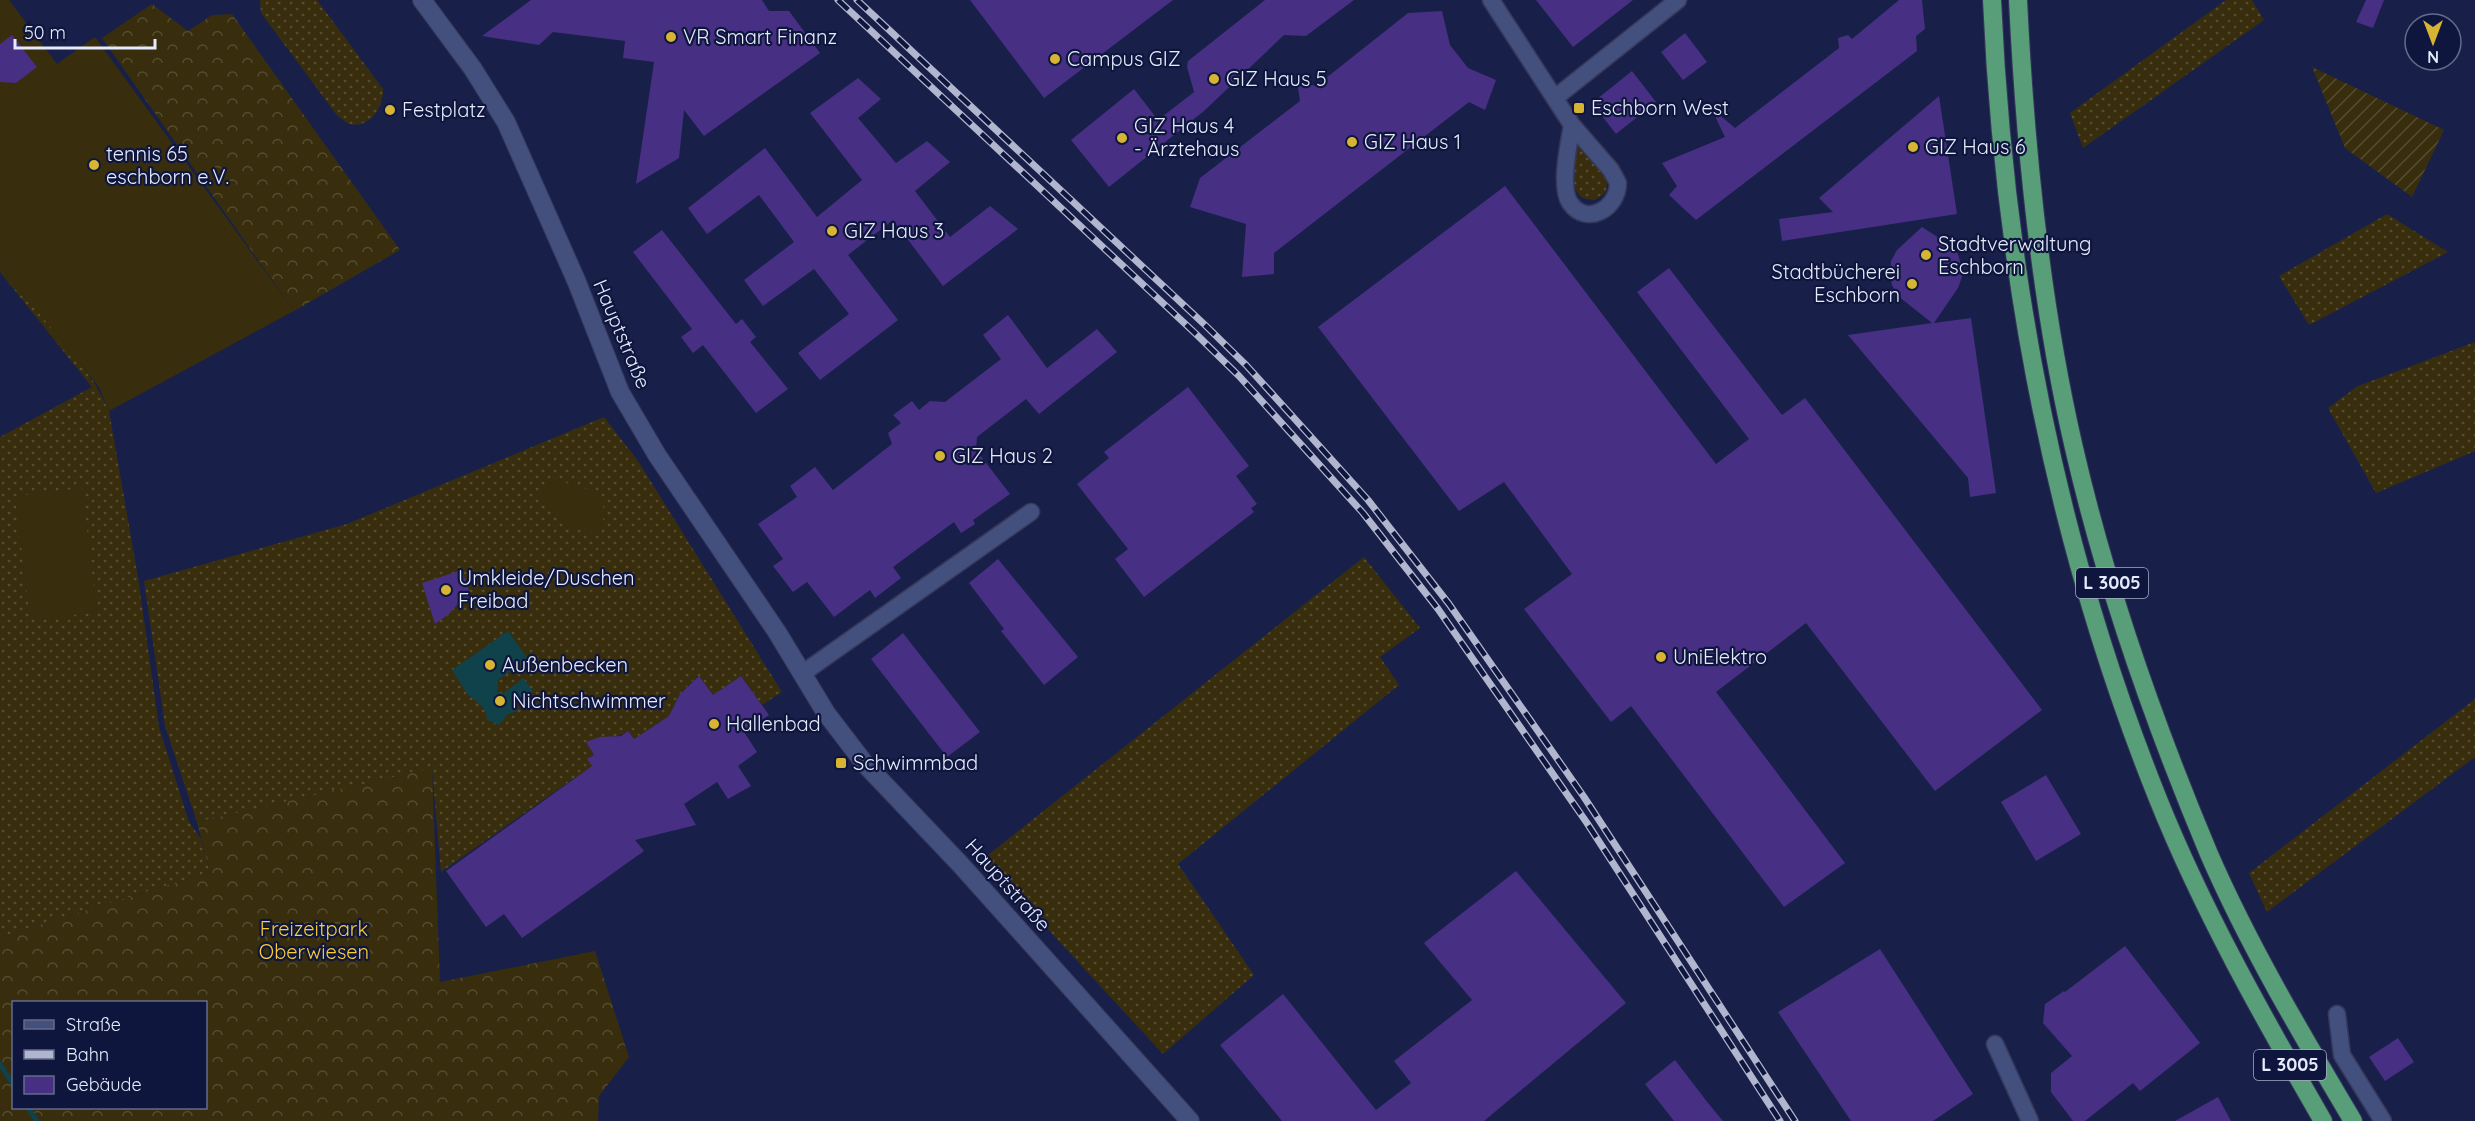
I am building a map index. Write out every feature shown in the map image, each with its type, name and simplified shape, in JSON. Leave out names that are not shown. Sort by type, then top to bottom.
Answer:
[{"type":"highway","name":"L 3005","points":[[1992,0],[1995,72],[2005,176],[2025,322],[2050,449],[2076,561],[2102,643],[2158,799],[2258,1009],[2323,1121]]},
{"type":"highway","name":"L 3005","points":[[2018,0],[2021,70],[2034,200],[2050,317],[2074,447],[2105,560],[2152,710],[2210,856],[2256,948],[2353,1121]]},
{"type":"street","name":"Hauptstraße","points":[[422,0],[473,69],[506,122],[576,280],[620,392],[696,515],[803,673],[826,713],[854,751],[960,864],[1190,1121]]},
{"type":"street","points":[[1491,0],[1572,125],[1611,170],[1618,183],[1614,201],[1598,213],[1587,213],[1577,209],[1569,202],[1566,167],[1572,125]]},
{"type":"street","points":[[1556,97],[1678,0]]},
{"type":"street","points":[[803,673],[1031,512]]},
{"type":"street","points":[[2337,1014],[2342,1055],[2383,1121]]},
{"type":"street","points":[[1995,1044],[2030,1121]]},
{"type":"green space","name":"tennis 65 eschborn e.V.","points":[[0,0],[9,0],[57,64],[95,37],[294,311],[109,411],[100,389],[86,370],[0,266]]},
{"type":"green space","points":[[260,0],[317,0],[383,89],[381,103],[374,116],[362,124],[355,125],[347,123],[336,114],[261,13]]},
{"type":"green space","points":[[2226,0],[2252,0],[2264,20],[2083,148],[2070,113]]},
{"type":"green space","points":[[152,4],[188,31],[212,15],[232,14],[400,250],[294,311],[102,38]]},
{"type":"green space","points":[[2312,67],[2444,130],[2412,197],[2345,148]]},
{"type":"green space","points":[[1576,144],[1594,159],[1606,178],[1605,193],[1595,200],[1582,198],[1574,186],[1572,172]]},
{"type":"green space","points":[[2387,214],[2448,252],[2309,325],[2279,276]]},
{"type":"green space","points":[[0,266],[75,354],[100,392],[109,411],[138,577],[159,727],[189,822],[201,839],[210,872],[0,937],[0,437],[92,387],[0,272]]},
{"type":"green space","points":[[2475,342],[2475,451],[2376,493],[2328,408],[2358,386]]},
{"type":"green space","points":[[604,417],[638,461],[782,692],[762,705],[741,676],[713,695],[698,676],[680,694],[669,716],[634,739],[628,731],[618,736],[587,743],[594,755],[588,759],[607,787],[576,777],[441,872],[432,769],[197,822],[165,726],[144,581],[347,524]]},
{"type":"green space","points":[[552,482],[578,486],[594,493],[600,499],[603,507],[604,518],[601,525],[594,531],[580,530],[565,522],[544,505],[540,500],[543,490]]},
{"type":"green space","points":[[82,488],[97,612],[30,620],[15,496]]},
{"type":"green space","points":[[1364,557],[1420,628],[1380,657],[1399,685],[1178,864],[1254,975],[1163,1054],[983,859]]},
{"type":"green space","points":[[2475,699],[2475,757],[2267,912],[2249,873]]},
{"type":"green space","name":"Freizeitpark Oberwiesen","points":[[432,768],[440,982],[595,951],[629,1057],[599,1096],[598,1121],[0,1121],[0,937],[210,872],[197,822]]},
{"type":"shaded area","name":"Außenbecken","points":[[508,631],[528,659],[498,680],[497,692],[504,693],[523,678],[533,691],[527,699],[518,702],[517,711],[508,714],[499,725],[487,720],[484,710],[466,692],[452,670]]},
{"type":"building","points":[[531,0],[762,0],[769,11],[789,11],[820,53],[704,136],[684,110],[679,158],[636,184],[654,62],[623,58],[625,41],[553,32],[539,45],[482,36]]},
{"type":"building","name":"Campus GIZ","points":[[970,0],[1173,0],[1044,98]]},
{"type":"building","name":"GIZ Haus 5","points":[[1265,0],[1354,0],[1306,36],[1284,35],[1204,111],[1109,187],[1071,140],[1134,89],[1158,120],[1194,92],[1187,67],[1188,61]]},
{"type":"building","points":[[1536,0],[1633,0],[1573,47]]},
{"type":"building","points":[[1899,0],[1922,0],[1925,29],[1916,36],[1917,51],[1696,220],[1669,195],[1677,186],[1662,163],[1725,137],[1711,108],[1735,128],[1839,48],[1838,38],[1848,35],[1852,39]]},
{"type":"building","points":[[2366,0],[2384,0],[2373,28],[2356,22]]},
{"type":"building","points":[[1442,11],[1450,45],[1468,68],[1496,80],[1485,110],[1469,102],[1274,253],[1274,274],[1242,277],[1246,224],[1190,207],[1200,178],[1300,101],[1297,81],[1316,86],[1408,13]]},
{"type":"building","points":[[1685,33],[1707,62],[1683,80],[1661,52]]},
{"type":"building","points":[[12,35],[37,67],[16,83],[0,82],[0,44]]},
{"type":"building","points":[[1632,71],[1656,102],[1616,134],[1592,103]]},
{"type":"building","name":"GIZ Haus 3","points":[[858,78],[881,99],[858,118],[896,163],[927,141],[950,162],[915,191],[950,237],[990,206],[1018,229],[943,286],[893,220],[848,255],[898,320],[820,380],[798,353],[849,314],[814,269],[763,306],[744,280],[794,242],[759,195],[707,234],[688,208],[765,148],[817,217],[862,180],[810,113]]},
{"type":"building","name":"GIZ Haus 6","points":[[1939,96],[1957,214],[1782,241],[1779,219],[1833,212],[1819,198]]},
{"type":"building","points":[[1505,186],[1716,464],[1749,439],[1637,292],[1669,268],[1782,415],[1805,398],[2042,710],[1935,791],[1806,623],[1716,692],[1845,863],[1784,907],[1631,706],[1611,722],[1524,609],[1572,574],[1504,482],[1459,511],[1318,327]]},
{"type":"building","points":[[1922,227],[1950,245],[1958,254],[1962,277],[1958,288],[1934,323],[1971,318],[1996,493],[1970,497],[1968,478],[1848,335],[1932,323],[1898,296],[1892,285],[1890,273],[1891,261],[1897,250]]},
{"type":"building","points":[[662,230],[736,324],[742,319],[756,337],[750,342],[788,389],[756,413],[703,345],[693,353],[681,337],[692,329],[633,252]]},
{"type":"building","name":"GIZ Haus 2","points":[[1008,315],[1047,368],[1097,329],[1117,352],[1039,414],[1026,399],[977,437],[976,450],[1010,494],[973,520],[975,524],[961,533],[954,522],[893,567],[901,578],[875,598],[870,590],[834,617],[807,582],[793,592],[773,566],[783,559],[758,524],[797,497],[790,486],[815,467],[833,490],[892,444],[888,433],[901,423],[893,415],[912,401],[919,410],[930,401],[945,402],[1001,359],[983,335]]},
{"type":"building","points":[[1188,387],[1249,466],[1236,476],[1257,504],[1251,508],[1254,512],[1144,597],[1115,559],[1128,549],[1077,484],[1109,458],[1104,452]]},
{"type":"building","points":[[998,559],[1078,657],[1044,685],[1001,631],[1004,629],[969,583]]},
{"type":"building","name":"Umkleide/Duschen Freibad","points":[[462,570],[471,597],[461,600],[449,614],[435,624],[422,583]]},
{"type":"building","points":[[903,633],[980,732],[947,757],[871,659]]},
{"type":"building","points":[[699,676],[713,695],[741,676],[769,715],[744,732],[757,752],[738,766],[751,786],[728,799],[717,782],[684,804],[696,825],[635,840],[644,851],[522,938],[504,914],[486,927],[446,871],[592,766],[587,759],[594,755],[586,742],[600,737],[621,736],[628,731],[634,739],[669,716],[680,694]]},
{"type":"building","points":[[2046,775],[2081,834],[2036,861],[2001,802]]},
{"type":"building","points":[[1516,871],[1626,1003],[1484,1121],[1282,1121],[1220,1045],[1283,994],[1376,1110],[1411,1083],[1394,1061],[1472,1000],[1424,943]]},
{"type":"building","points":[[2125,946],[2200,1043],[2140,1091],[2133,1083],[2085,1121],[2073,1121],[2051,1092],[2051,1073],[2072,1056],[2043,1023],[2045,1004],[2065,992]]},
{"type":"building","points":[[1880,949],[1973,1094],[1933,1121],[1851,1121],[1778,1012]]},
{"type":"building","points":[[2398,1038],[2414,1062],[2385,1081],[2369,1057]]},
{"type":"building","points":[[1675,1060],[1723,1121],[1674,1121],[1645,1084]]},
{"type":"building","points":[[2218,1097],[2231,1121],[2175,1121]]},
{"type":"waterway","points":[[0,1064],[12,1083]]},
{"type":"waterway","points":[[29,1109],[37,1121]]},
{"type":"railway","points":[[838,0],[1239,376],[1363,513],[1438,609],[1587,823],[1780,1121]]},
{"type":"railway","points":[[857,0],[1246,365],[1368,500],[1449,604],[1584,797],[1795,1121]]},
{"type":"place","name":"VR Smart Finanz","points":[[671,37]]},
{"type":"place","name":"Campus GIZ","points":[[1055,59]]},
{"type":"place","name":"GIZ Haus 5","points":[[1214,79]]},
{"type":"place","name":"Eschborn West","points":[[1579,108]]},
{"type":"place","name":"Festplatz","points":[[390,110]]},
{"type":"place","name":"GIZ Haus 4 - Ärztehaus","points":[[1122,138]]},
{"type":"place","name":"GIZ Haus 1","points":[[1352,142]]},
{"type":"place","name":"GIZ Haus 6","points":[[1913,147]]},
{"type":"place","name":"tennis 65 eschborn e.V.","points":[[94,165]]},
{"type":"place","name":"GIZ Haus 3","points":[[832,231]]},
{"type":"place","name":"Stadtverwaltung Eschborn","points":[[1926,255]]},
{"type":"place","name":"Stadtbücherei Eschborn","points":[[1912,284]]},
{"type":"place","name":"GIZ Haus 2","points":[[940,456]]},
{"type":"place","name":"Umkleide/Duschen Freibad","points":[[446,590]]},
{"type":"place","name":"UniElektro","points":[[1661,657]]},
{"type":"place","name":"Außenbecken","points":[[490,665]]},
{"type":"place","name":"Nichtschwimmer","points":[[500,701]]},
{"type":"place","name":"Hallenbad","points":[[714,724]]},
{"type":"place","name":"Schwimmbad","points":[[841,763]]}]
